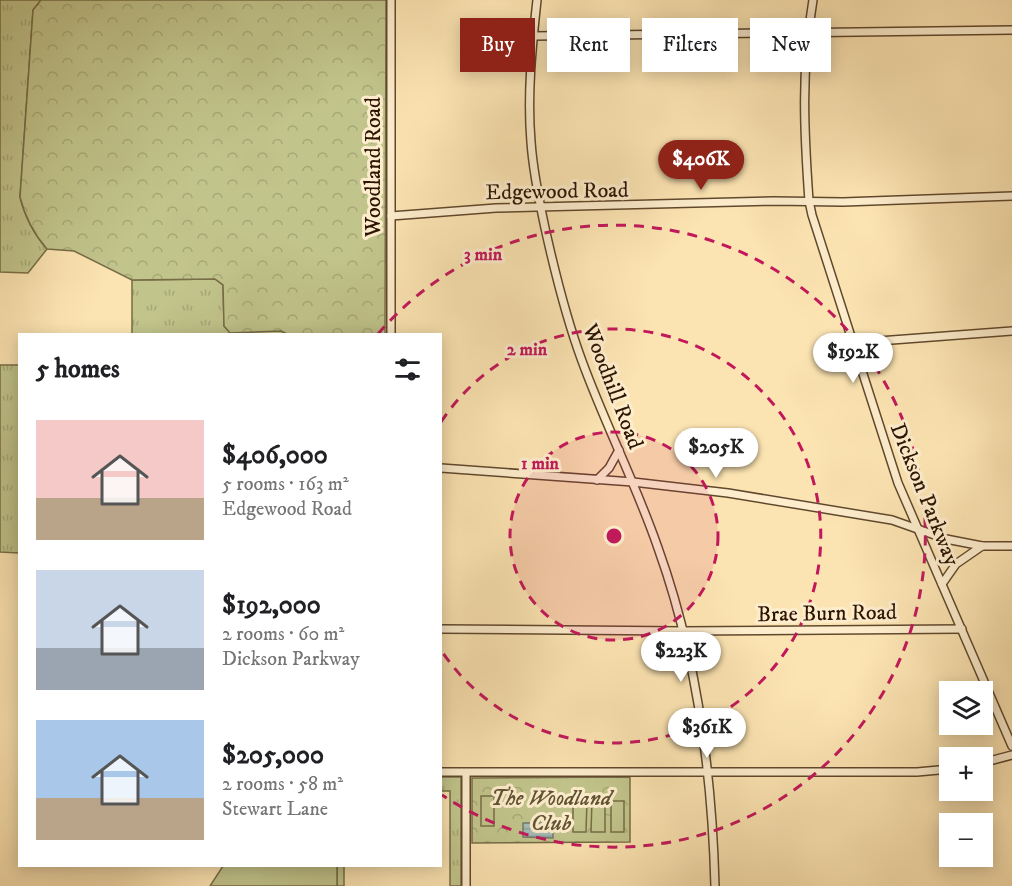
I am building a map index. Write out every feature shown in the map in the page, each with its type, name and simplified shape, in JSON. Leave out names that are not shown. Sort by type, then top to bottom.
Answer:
[{"type":"street","name":"Woodland Road","points":[[391,0],[391,333]]},
{"type":"street","name":"Woodhill Road","points":[[535,24],[537,0]]},
{"type":"street","name":"Dickson Parkway","points":[[810,18],[813,0]]},
{"type":"street","points":[[831,33],[1012,30]]},
{"type":"street","points":[[535,36],[750,34]]},
{"type":"street","name":"Woodhill Road","points":[[532,72],[530,130],[533,161],[541,208],[567,316],[588,378],[658,547],[682,631],[701,722],[708,771],[714,839],[715,886]]},
{"type":"street","name":"Dickson Parkway","points":[[805,72],[803,109],[809,201],[852,343],[898,483],[1012,746]]},
{"type":"street","name":"Edgewood Road","points":[[390,216],[496,208],[774,201],[843,202],[1012,196]]},
{"type":"street","points":[[852,343],[1012,331]]},
{"type":"street","points":[[597,480],[609,468],[619,450]]},
{"type":"street","points":[[442,468],[633,482],[775,500],[892,520],[946,539],[982,546],[1012,546]]},
{"type":"street","points":[[942,584],[956,564],[982,546]]},
{"type":"street","name":"Brae Burn Road","points":[[442,629],[682,631],[962,629]]},
{"type":"street","points":[[993,760],[1012,755]]},
{"type":"street","points":[[442,772],[917,772],[939,770]]},
{"type":"street","points":[[466,773],[466,886]]},
{"type":"green space","points":[[0,0],[41,0],[33,10],[20,197],[30,225],[47,249],[28,273],[0,272]]},
{"type":"green space","points":[[41,0],[386,0],[385,333],[285,333],[281,331],[230,333],[224,326],[223,285],[215,279],[132,280],[74,251],[47,249],[30,224],[20,197],[33,10]]},
{"type":"green space","points":[[215,279],[223,285],[224,326],[230,332],[281,331],[285,333],[132,333],[132,280]]},
{"type":"green space","points":[[0,365],[18,365],[18,553],[0,552]]},
{"type":"green space","points":[[442,777],[461,777],[461,886],[450,886],[450,791],[442,791]]},
{"type":"green space","name":"The Woodland Club","points":[[630,777],[630,842],[472,843],[472,778]]},
{"type":"green space","points":[[481,796],[494,796],[494,826],[481,826]]},
{"type":"green space","points":[[573,801],[587,801],[586,832],[573,832]]},
{"type":"green space","points":[[592,801],[605,801],[605,832],[591,832]]},
{"type":"green space","points":[[611,801],[624,801],[624,832],[611,832]]},
{"type":"green space","points":[[222,867],[337,867],[337,886],[210,886]]},
{"type":"green space","points":[[337,867],[344,867],[344,886],[337,886]]},
{"type":"water","points":[[523,823],[553,823],[553,838],[523,837]]}]
